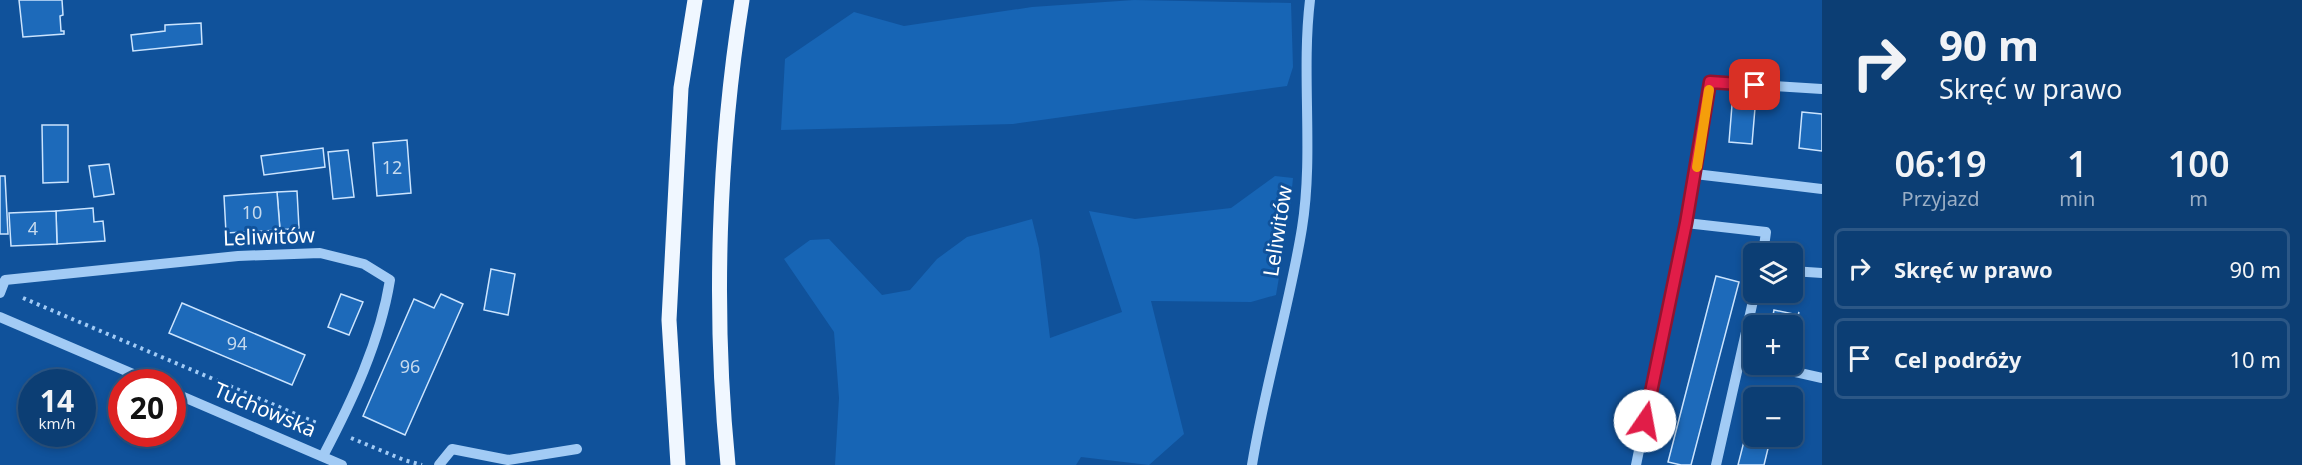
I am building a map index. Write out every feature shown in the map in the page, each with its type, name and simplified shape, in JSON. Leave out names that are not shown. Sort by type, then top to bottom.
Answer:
[{"type":"main road","points":[[678,465],[669,320],[681,88],[695,0]]},
{"type":"main road","points":[[728,465],[720,389],[720,272],[729,113],[735,45],[742,0]]},
{"type":"street","name":"Leliwitów","points":[[1252,465],[1259,422],[1302,227],[1309,114],[1306,30],[1310,0]]},
{"type":"street","points":[[1636,465],[1686,223],[1710,82],[1822,89]]},
{"type":"street","points":[[1695,174],[1822,189]]},
{"type":"street","points":[[1686,223],[1766,232],[1764,243]]},
{"type":"street","name":"Leliwitów","points":[[1,291],[5,280],[238,256],[320,253],[364,264],[390,280],[385,309],[347,411],[323,456]]},
{"type":"street","points":[[1803,272],[1822,273]]},
{"type":"street","points":[[1716,465],[1752,303]]},
{"type":"street","points":[[0,317],[122,369]]},
{"type":"street","points":[[1739,360],[1743,361]]},
{"type":"street","points":[[1803,374],[1822,378]]},
{"type":"street","name":"Tuchowska","points":[[186,398],[342,465]]},
{"type":"street","points":[[439,465],[452,449],[508,460],[577,449]]},
{"type":"path","points":[[1,291],[404,460],[423,465]]},
{"type":"shaded area","points":[[1134,0],[1291,3],[1293,67],[1287,86],[1013,124],[781,130],[785,59],[854,12],[904,26],[1032,7]]},
{"type":"shaded area","points":[[1275,176],[1293,178],[1276,295],[1251,302],[1151,301],[1184,434],[1149,465],[1081,457],[1076,465],[835,465],[839,398],[834,332],[784,259],[810,240],[829,239],[882,295],[910,290],[937,259],[967,237],[1032,219],[1039,248],[1050,338],[1122,312],[1089,211],[1135,219],[1231,208]]},
{"type":"building","points":[[19,0],[62,0],[63,15],[60,16],[61,31],[64,31],[64,34],[23,37]]},
{"type":"building","points":[[201,23],[202,44],[133,51],[131,35],[165,31],[165,25]]},
{"type":"building","points":[[1732,105],[1755,108],[1752,144],[1729,142]]},
{"type":"building","points":[[1802,112],[1822,114],[1822,151],[1799,148]]},
{"type":"building","points":[[42,125],[68,125],[68,182],[43,183]]},
{"type":"building","points":[[407,140],[411,193],[377,196],[373,143]]},
{"type":"building","points":[[323,148],[325,167],[264,175],[261,156]]},
{"type":"building","points":[[348,150],[354,197],[333,199],[328,152]]},
{"type":"building","points":[[109,164],[114,194],[94,197],[89,166]]},
{"type":"building","points":[[0,176],[5,176],[8,234],[0,234]]},
{"type":"building","points":[[297,191],[299,228],[280,230],[277,192]]},
{"type":"building","points":[[277,192],[280,230],[226,233],[224,196]]},
{"type":"building","points":[[93,208],[94,222],[103,221],[105,241],[57,244],[56,211]]},
{"type":"building","points":[[56,211],[57,244],[11,246],[9,213]]},
{"type":"building","points":[[491,269],[515,274],[508,315],[484,310]]},
{"type":"building","points":[[1716,276],[1739,282],[1691,465],[1681,465],[1668,462]]},
{"type":"building","points":[[341,294],[363,302],[349,335],[328,327]]},
{"type":"building","points":[[441,294],[463,304],[405,435],[363,416],[414,299],[434,308]]},
{"type":"building","points":[[182,303],[305,355],[292,385],[169,333]]},
{"type":"building","points":[[1774,310],[1798,315],[1773,315]]},
{"type":"building","points":[[1743,445],[1768,447],[1764,465],[1738,465]]},
{"type":"slow traffic","points":[[1697,167],[1709,90]]},
{"type":"route","points":[[1645,421],[1686,223],[1710,82],[1755,85]]}]
